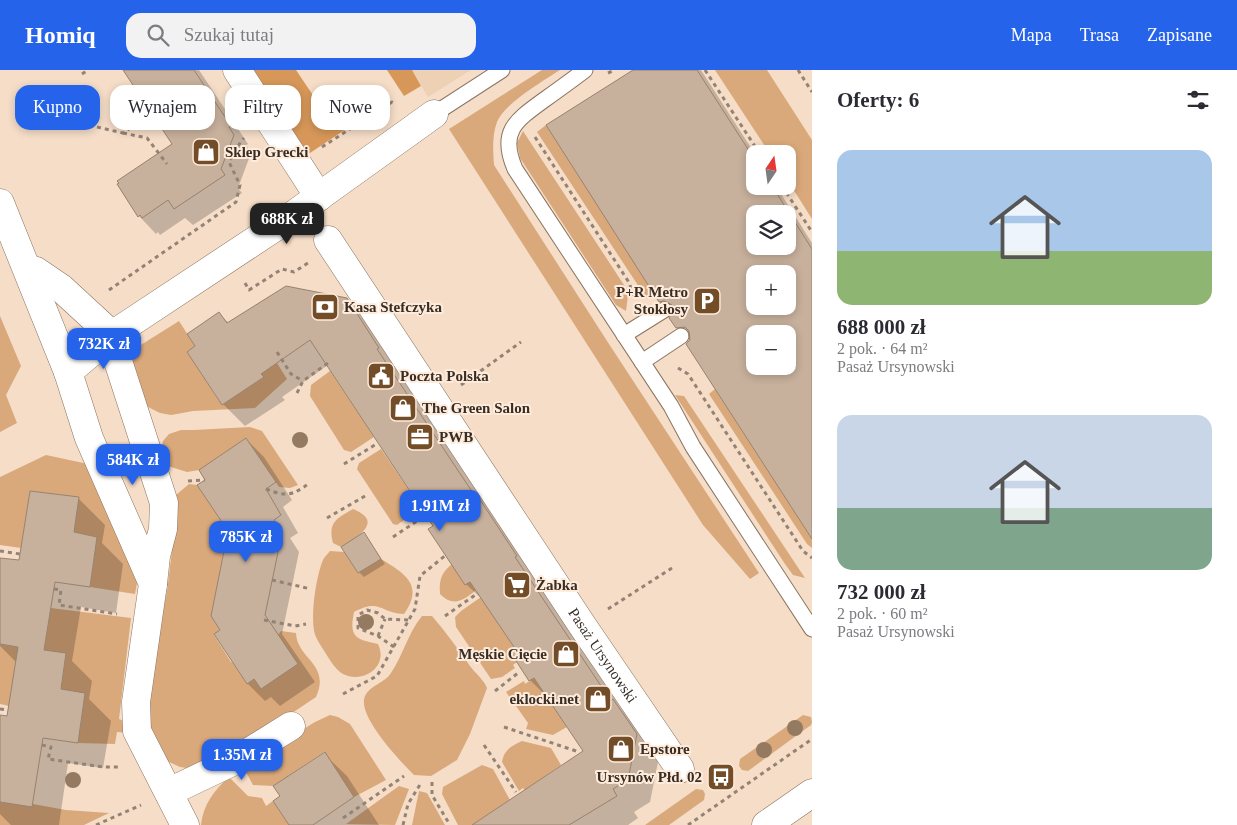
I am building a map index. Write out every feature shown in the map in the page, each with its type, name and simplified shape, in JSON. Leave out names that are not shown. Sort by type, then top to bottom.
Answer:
[{"type":"street","points":[[236,70],[319,197]]},
{"type":"street","points":[[68,372],[112,335],[319,197],[434,114]]},
{"type":"street","points":[[0,203],[68,372],[89,438],[153,584]]},
{"type":"street","name":"Pasaż Ursynowski","points":[[331,243],[582,625],[680,769]]},
{"type":"street","points":[[27,269],[36,271],[61,288],[112,335],[118,361],[164,503],[163,529],[156,556],[136,702],[136,731],[185,825]]},
{"type":"street","points":[[169,792],[236,760],[291,726]]},
{"type":"street","points":[[766,825],[812,793]]},
{"type":"lane","points":[[434,114],[502,70]]},
{"type":"lane","points":[[585,70],[519,119],[509,136],[509,157],[514,169],[672,406],[693,447],[812,629]]},
{"type":"lane","points":[[624,335],[664,310]]},
{"type":"lane","points":[[642,362],[681,336]]},
{"type":"path","points":[[82,74],[88,70]]},
{"type":"path","points":[[606,74],[615,70]]},
{"type":"path","points":[[705,70],[754,145]]},
{"type":"path","points":[[798,70],[812,92]]},
{"type":"path","points":[[100,128],[147,138],[167,164]]},
{"type":"path","points":[[123,133],[127,130]]},
{"type":"path","points":[[532,132],[630,284],[633,303]]},
{"type":"path","points":[[103,294],[236,202],[240,185],[229,162],[246,136]]},
{"type":"path","points":[[788,195],[812,232]]},
{"type":"path","points":[[253,278],[245,283],[249,290],[282,270],[294,272],[331,243]]},
{"type":"path","points":[[467,381],[521,342]]},
{"type":"path","points":[[277,352],[291,374],[303,381]]},
{"type":"path","points":[[297,393],[303,381],[328,363]]},
{"type":"path","points":[[674,366],[688,374],[803,551],[812,558]]},
{"type":"path","points":[[344,464],[378,443]]},
{"type":"path","points":[[194,481],[205,480]]},
{"type":"path","points":[[266,489],[287,494],[296,493],[310,484]]},
{"type":"path","points":[[326,518],[365,496]]},
{"type":"path","points":[[394,537],[426,515]]},
{"type":"path","points":[[0,551],[20,554]]},
{"type":"path","points":[[343,694],[377,676],[415,609],[420,576],[446,555]]},
{"type":"path","points":[[613,605],[672,568]]},
{"type":"path","points":[[272,580],[311,589]]},
{"type":"path","points":[[54,589],[61,590],[59,605],[148,618]]},
{"type":"path","points":[[446,616],[478,593]]},
{"type":"path","points":[[394,647],[378,636],[358,628],[358,615],[367,610],[378,613],[385,619],[409,620]]},
{"type":"path","points":[[378,636],[385,619]]},
{"type":"path","points":[[264,620],[295,626],[306,624]]},
{"type":"path","points":[[495,691],[518,673]]},
{"type":"path","points":[[0,709],[8,710]]},
{"type":"path","points":[[504,727],[579,752]]},
{"type":"path","points":[[688,825],[812,738]]},
{"type":"path","points":[[42,745],[50,747],[48,759],[103,767]]},
{"type":"path","points":[[484,745],[516,792]]},
{"type":"path","points":[[343,818],[404,776]]},
{"type":"path","points":[[432,782],[432,795],[450,825]]},
{"type":"path","points":[[403,825],[411,797],[421,783]]},
{"type":"path","points":[[96,825],[169,792]]},
{"type":"path","points":[[108,825],[109,820]]},
{"type":"shaded area","points":[[249,70],[296,70],[311,92],[311,130],[344,130],[307,155],[290,130],[301,130],[301,85],[259,85]]},
{"type":"shaded area","points":[[387,70],[412,70],[421,86],[404,96]]},
{"type":"shaded area","points":[[412,70],[471,70],[428,97]]},
{"type":"shaded area","points":[[542,70],[560,70],[525,93],[501,115],[494,132],[494,165],[759,573],[750,579],[703,525],[449,129]]},
{"type":"shaded area","points":[[715,70],[767,70],[812,140],[812,219],[796,194],[796,145],[764,145]]},
{"type":"shaded area","points":[[546,125],[655,295],[647,299],[537,132]]},
{"type":"shaded area","points":[[523,131],[626,288],[628,295],[626,311],[616,305],[520,158],[517,143]]},
{"type":"shaded area","points":[[0,316],[21,366],[6,395],[17,423],[0,432]]},
{"type":"shaded area","points":[[179,321],[195,346],[187,352],[219,401],[238,394],[263,378],[261,374],[277,363],[287,379],[255,408],[193,411],[171,415],[160,413],[148,407],[138,396],[128,360],[136,348]]},
{"type":"shaded area","points":[[330,371],[374,437],[351,452],[344,450],[310,396],[311,385]]},
{"type":"shaded area","points":[[715,389],[812,539],[812,548],[807,544],[709,394]]},
{"type":"shaded area","points":[[675,395],[684,396],[805,578],[793,575],[785,564]]},
{"type":"shaded area","points":[[250,427],[262,431],[298,485],[290,488],[279,487],[246,438],[199,470],[187,472],[168,466],[163,460],[161,451],[163,441],[169,434],[181,430]]},
{"type":"shaded area","points":[[381,449],[421,508],[397,525],[393,524],[357,469],[359,463]]},
{"type":"shaded area","points":[[46,455],[88,464],[137,583],[135,594],[90,587],[97,537],[74,532],[79,497],[30,491],[21,548],[0,545],[0,477]]},
{"type":"shaded area","points":[[189,484],[197,485],[228,531],[211,616],[220,630],[214,635],[231,662],[247,684],[255,679],[261,689],[298,664],[278,635],[281,631],[296,633],[298,642],[317,669],[319,677],[316,697],[255,738],[193,769],[180,767],[167,761],[151,729],[148,708],[155,649],[167,591],[177,511],[176,495]]},
{"type":"shaded area","points":[[353,509],[367,519],[367,524],[360,534],[341,547],[333,543],[333,526],[338,519]]},
{"type":"shaded area","points":[[330,551],[344,552],[358,573],[381,559],[404,575],[412,588],[410,604],[404,614],[375,606],[369,606],[354,612],[353,632],[359,638],[378,644],[380,652],[380,660],[377,666],[366,675],[351,677],[341,673],[336,669],[316,637],[313,610],[316,587],[320,567]]},
{"type":"shaded area","points":[[452,564],[465,585],[470,581],[476,590],[458,601],[449,600],[440,594],[442,577]]},
{"type":"shaded area","points":[[481,597],[514,647],[509,650],[517,662],[513,665],[515,668],[502,677],[491,679],[456,627],[455,617]]},
{"type":"shaded area","points":[[51,608],[131,618],[119,719],[126,722],[128,733],[117,732],[115,744],[78,743],[85,694],[61,689],[66,654],[44,650]]},
{"type":"shaded area","points":[[422,616],[432,616],[487,688],[470,734],[457,760],[431,776],[414,775],[408,769],[381,738],[367,715],[364,704],[367,692],[391,673]]},
{"type":"shaded area","points":[[0,644],[18,647],[9,706],[0,704]]},
{"type":"shaded area","points":[[534,678],[567,727],[553,735],[526,729],[528,723],[506,692],[524,681],[525,684]]},
{"type":"shaded area","points":[[330,715],[350,724],[386,780],[354,797],[324,752],[273,786],[253,785],[246,772],[252,761],[315,722]]},
{"type":"shaded area","points":[[803,715],[811,717],[811,725],[748,771],[742,770],[739,766],[740,759]]},
{"type":"shaded area","points":[[522,741],[551,748],[561,765],[525,790],[523,788],[519,791],[502,762],[504,754]]},
{"type":"shaded area","points":[[482,765],[493,769],[510,800],[472,825],[458,825],[442,794],[443,787]]},
{"type":"shaded area","points":[[229,777],[248,796],[262,798],[266,806],[273,801],[289,825],[201,825],[204,811],[210,798]]},
{"type":"shaded area","points":[[399,786],[409,789],[395,825],[346,824]]},
{"type":"shaded area","points":[[696,789],[703,790],[705,794],[704,800],[669,825],[645,825]]},
{"type":"shaded area","points":[[419,791],[427,793],[445,825],[412,825]]},
{"type":"shaded area","points":[[0,802],[109,813],[84,825],[0,825]]},
{"type":"building","points":[[123,70],[194,70],[204,85],[133,85]]},
{"type":"building","name":"P+R Metro Stokłosy","points":[[633,70],[697,70],[746,146],[746,195],[778,195],[784,205],[746,205],[746,255],[796,255],[796,224],[812,249],[812,539],[686,344],[690,340],[689,331],[685,327],[676,328],[669,318],[673,310],[672,305],[664,301],[659,302],[546,125]]},
{"type":"building","points":[[215,102],[225,117],[225,130],[231,130],[234,135],[221,169],[225,175],[174,209],[168,200],[142,218],[140,215],[138,217],[117,184],[119,183],[117,181],[172,144],[163,130],[215,130]]},
{"type":"building","points":[[286,286],[347,298],[379,348],[377,349],[473,493],[475,492],[517,556],[515,557],[611,701],[613,699],[637,734],[628,780],[613,789],[617,796],[569,825],[472,825],[583,751],[534,678],[529,681],[509,650],[514,647],[470,582],[465,585],[428,529],[433,526],[310,340],[261,374],[264,377],[222,405],[187,352],[195,346],[187,334],[219,312],[227,323]]},
{"type":"building","points":[[246,438],[276,482],[266,489],[281,515],[274,520],[282,533],[265,615],[298,664],[261,689],[254,679],[247,684],[214,634],[220,630],[211,616],[228,531],[197,485],[205,480],[199,470]]},
{"type":"building","points":[[30,491],[79,497],[74,532],[97,537],[90,587],[55,582],[44,650],[66,653],[61,689],[85,693],[78,743],[43,738],[32,807],[0,802],[0,715],[7,716],[18,647],[0,644],[0,558],[19,560]]},
{"type":"building","points":[[364,532],[381,559],[358,573],[341,547]]},
{"type":"building","points":[[325,752],[354,797],[313,825],[289,825],[273,801],[280,796],[273,786]]},
{"type":"place","name":"Sklep Grecki","points":[[206,152]]},
{"type":"place","name":"P+R Metro Stokłosy","points":[[707,301]]},
{"type":"place","name":"Kasa Stefczyka","points":[[325,307]]},
{"type":"place","name":"Poczta Polska","points":[[381,376]]},
{"type":"place","name":"The Green Salon","points":[[403,408]]},
{"type":"place","name":"PWB","points":[[420,437]]},
{"type":"place","name":"Żabka","points":[[517,585]]},
{"type":"place","name":"Męskie Cięcie","points":[[566,654]]},
{"type":"place","name":"eklocki.net","points":[[598,699]]},
{"type":"place","name":"Epstore","points":[[621,749]]},
{"type":"place","name":"Ursynów Płd. 02","points":[[721,777]]}]
